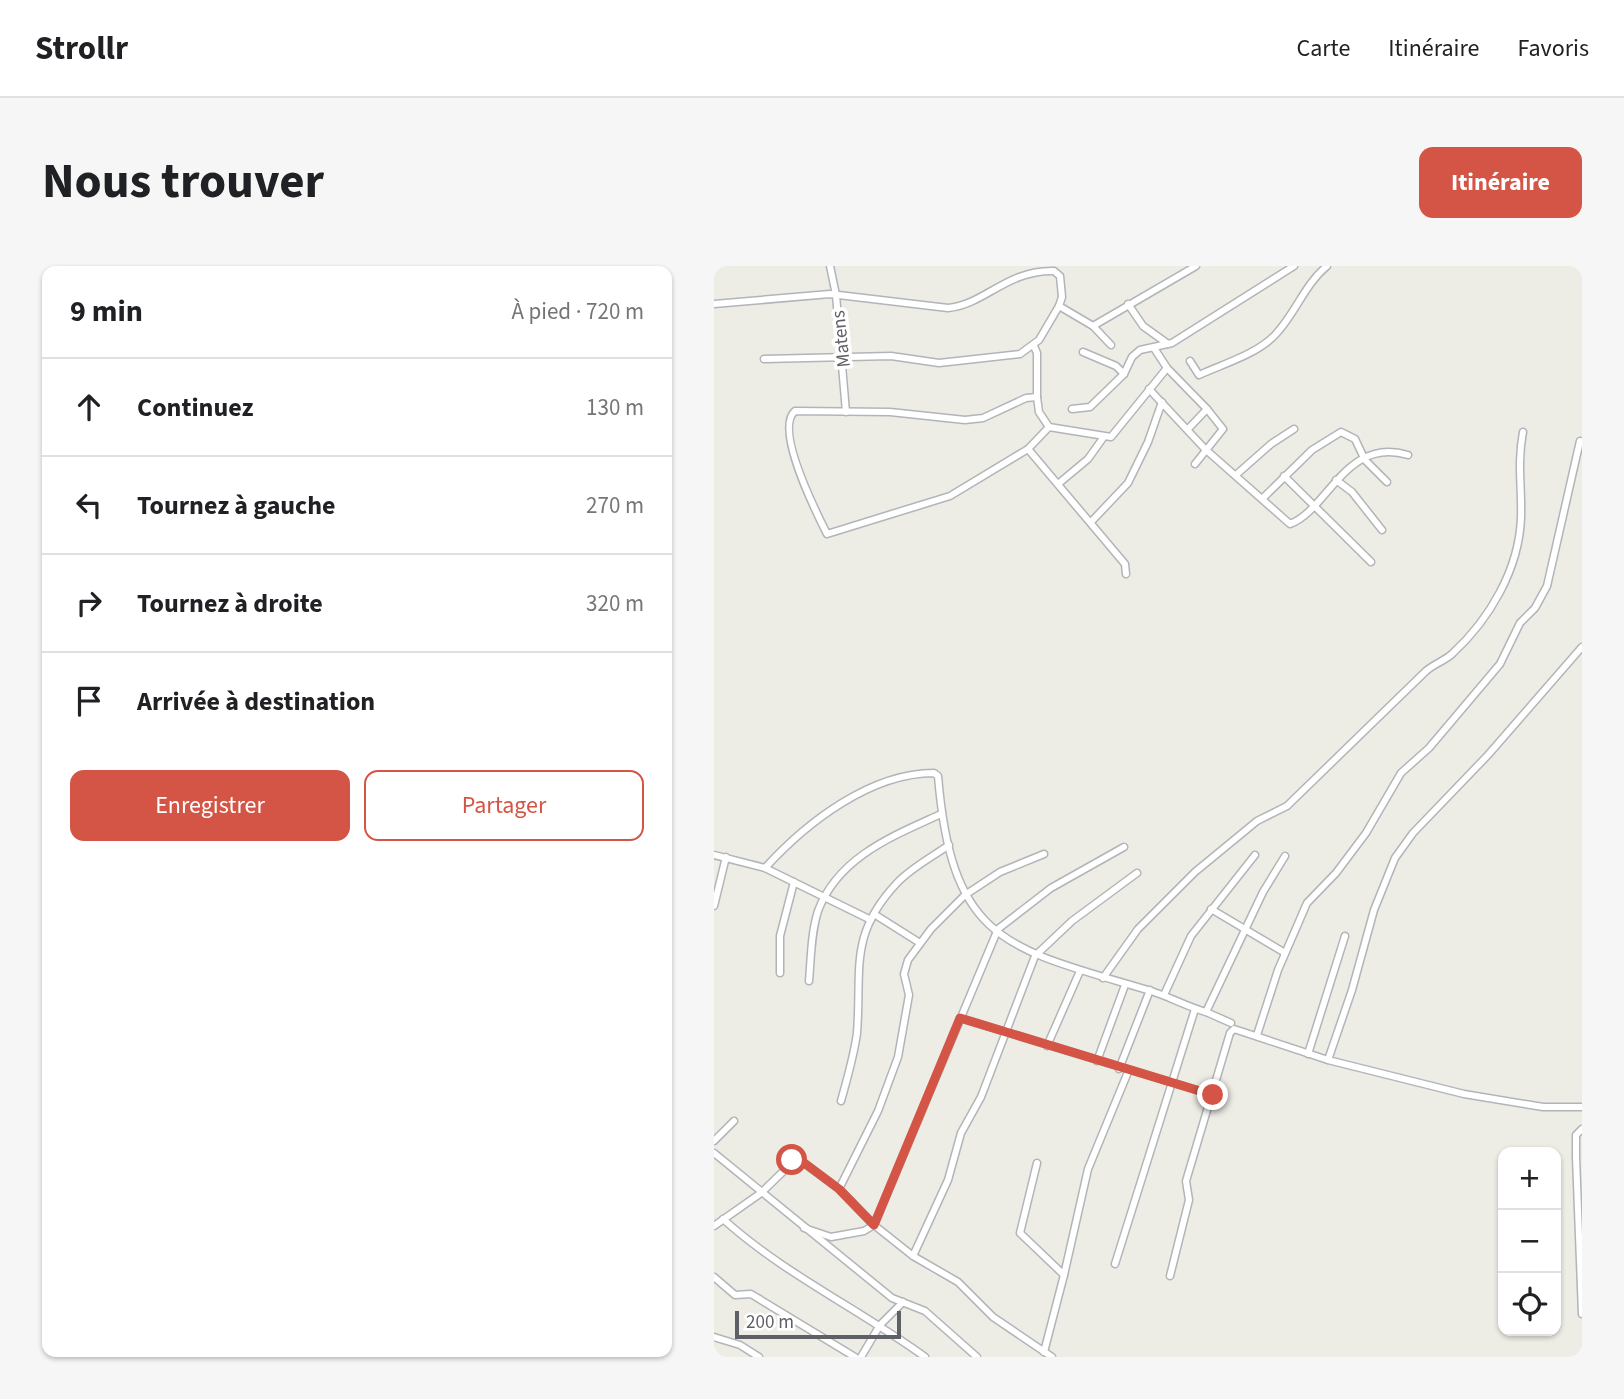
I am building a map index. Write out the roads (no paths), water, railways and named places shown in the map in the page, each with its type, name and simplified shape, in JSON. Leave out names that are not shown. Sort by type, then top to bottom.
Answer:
[{"type":"street","name":"Matens","points":[[830,266],[836,295],[846,412]]},
{"type":"street","points":[[1093,326],[1128,303],[1196,266]]},
{"type":"street","points":[[1072,410],[1090,407],[1124,374],[1135,353],[1168,344],[1294,266]]},
{"type":"street","points":[[1184,384],[1269,341],[1287,320],[1314,278],[1327,266]]},
{"type":"street","points":[[714,304],[836,295],[948,309],[965,305],[1000,284],[1028,273],[1054,271],[1061,284],[1059,306],[1034,346],[1020,354],[950,363],[891,356],[764,359]]},
{"type":"street","points":[[1128,303],[1143,326],[1168,344]]},
{"type":"street","points":[[1059,306],[1093,326],[1111,345]]},
{"type":"street","points":[[1034,346],[1037,352],[1039,412],[1049,427],[1103,438],[1114,435],[1167,368]]},
{"type":"street","points":[[1154,348],[1167,368],[1223,429],[1195,464]]},
{"type":"street","points":[[1083,352],[1116,366],[1124,374]]},
{"type":"street","points":[[1190,361],[1199,375]]},
{"type":"street","points":[[1149,389],[1205,449],[1237,474],[1291,525],[1336,480],[1364,460],[1381,452],[1408,455]]},
{"type":"street","points":[[1037,397],[1026,398],[983,418],[965,420],[913,414],[795,411],[788,423],[792,447],[827,534],[950,496],[1028,449],[1049,427]]},
{"type":"street","points":[[1091,522],[1128,483],[1162,402]]},
{"type":"street","points":[[1188,429],[1207,409]]},
{"type":"street","points":[[1237,474],[1271,444],[1294,429]]},
{"type":"street","points":[[1263,498],[1326,439],[1341,432],[1355,439],[1364,460],[1387,482]]},
{"type":"street","points":[[1103,978],[1138,929],[1195,872],[1257,821],[1287,807],[1426,671],[1452,654],[1486,614],[1509,574],[1515,554],[1521,519],[1518,473],[1523,432]]},
{"type":"street","points":[[1058,484],[1087,459],[1103,438]]},
{"type":"street","points":[[1257,1035],[1285,953],[1310,898],[1336,873],[1373,823],[1408,765],[1429,748],[1500,664],[1520,623],[1542,598],[1580,441]]},
{"type":"street","points":[[1028,449],[1125,564],[1126,575]]},
{"type":"street","points":[[1574,468],[1582,471]]},
{"type":"street","points":[[1284,476],[1371,562]]},
{"type":"street","points":[[1336,480],[1362,503],[1382,530]]},
{"type":"street","points":[[1328,1060],[1352,990],[1374,910],[1395,858],[1413,833],[1489,755],[1582,647]]},
{"type":"street","points":[[765,868],[789,842],[829,814],[895,778],[920,773],[936,774],[941,814],[965,895],[995,933],[1035,956],[1125,985],[1150,990],[1231,1023]]},
{"type":"street","points":[[809,981],[814,929],[824,898],[834,881],[860,856],[941,814]]},
{"type":"street","points":[[841,1101],[856,1040],[859,953],[872,917],[897,883],[949,845]]},
{"type":"street","points":[[804,1228],[831,1237],[864,1231],[874,1225],[995,933],[1051,888],[1124,847]]},
{"type":"street","points":[[839,1189],[878,1111],[898,1057],[909,995],[904,969],[920,943],[965,895],[1000,872],[1044,853]]},
{"type":"street","points":[[714,855],[765,868],[824,898],[872,917],[920,943]]},
{"type":"street","points":[[1164,995],[1191,936],[1255,855]]},
{"type":"street","points":[[1206,1012],[1263,892],[1284,856]]},
{"type":"street","points":[[714,906],[726,857]]},
{"type":"street","points":[[913,1256],[948,1180],[961,1133],[981,1097],[1003,1033],[1035,956],[1072,921],[1137,873]]},
{"type":"street","points":[[780,973],[780,936],[794,882]]},
{"type":"street","points":[[1211,909],[1245,932],[1285,953]]},
{"type":"street","points":[[1308,1054],[1345,936]]},
{"type":"street","points":[[1047,1046],[1080,971]]},
{"type":"street","points":[[1097,1061],[1125,985]]},
{"type":"street","points":[[1119,1069],[1150,990]]},
{"type":"street","points":[[1115,1264],[1195,1009]]},
{"type":"street","points":[[960,1018],[1128,1072],[1213,1095]]},
{"type":"street","points":[[1170,1276],[1189,1200],[1186,1181],[1231,1031],[1236,1028],[1328,1060],[1476,1096],[1543,1107],[1582,1107]]},
{"type":"street","points":[[1044,1352],[1088,1170],[1128,1072]]},
{"type":"street","points":[[714,1141],[734,1121]]},
{"type":"street","points":[[1582,1129],[1576,1135],[1576,1157],[1582,1314]]},
{"type":"street","points":[[714,1153],[892,1298],[925,1311],[977,1357]]},
{"type":"street","points":[[714,1226],[761,1193],[795,1158],[839,1189],[874,1225],[913,1256],[958,1282],[975,1302],[1052,1357]]},
{"type":"street","points":[[1037,1163],[1020,1233],[1064,1275]]},
{"type":"street","points":[[723,1219],[774,1262],[880,1325],[925,1357]]},
{"type":"street","points":[[714,1277],[735,1295],[751,1294],[855,1357]]},
{"type":"street","points":[[861,1357],[880,1325],[903,1302]]},
{"type":"street","points":[[714,1337],[740,1345],[759,1357]]}]
